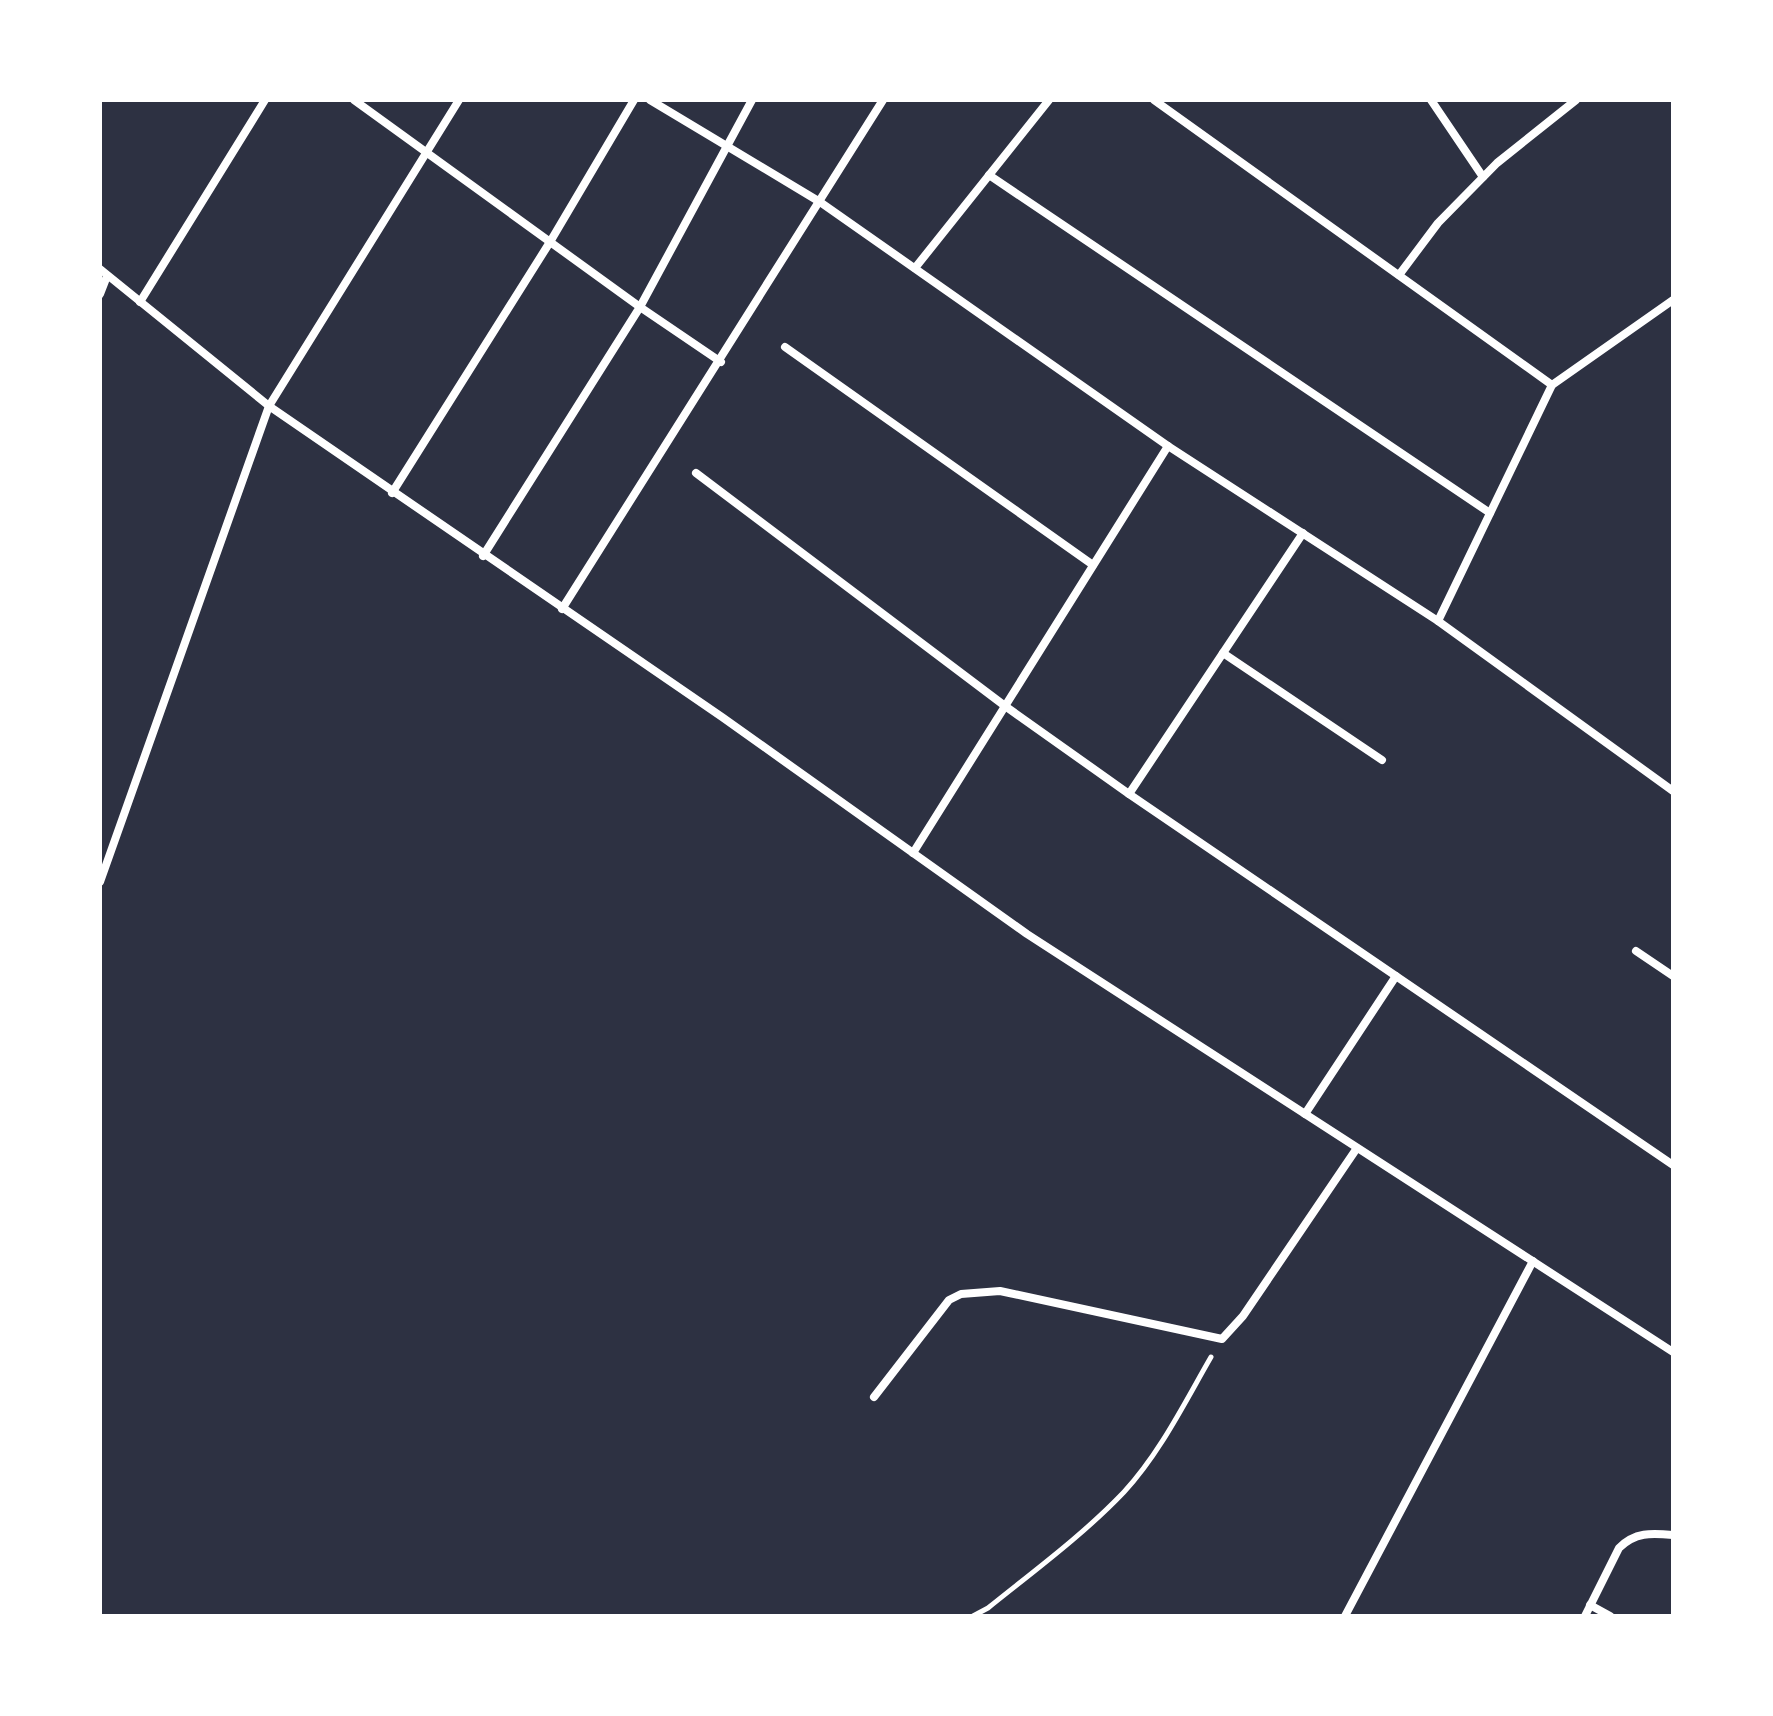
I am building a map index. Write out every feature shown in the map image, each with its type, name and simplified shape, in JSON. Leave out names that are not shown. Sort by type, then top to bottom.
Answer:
[{"type":"street","points":[[140,302],[265,100]]},
{"type":"street","points":[[354,100],[721,362]]},
{"type":"street","points":[[100,882],[269,406],[459,100]]},
{"type":"street","points":[[392,493],[550,242],[634,100]]},
{"type":"street","points":[[650,100],[820,202],[1168,446],[1438,621],[1673,791]]},
{"type":"street","points":[[483,556],[640,307],[752,100]]},
{"type":"street","points":[[562,609],[721,362],[883,100]]},
{"type":"street","points":[[915,268],[1049,100]]},
{"type":"street","points":[[1154,100],[1552,385]]},
{"type":"street","points":[[1431,100],[1483,177]]},
{"type":"street","points":[[1399,275],[1438,223],[1483,177],[1576,100]]},
{"type":"street","points":[[989,175],[1490,513]]},
{"type":"street","points":[[100,294],[104,272],[269,406],[1027,934],[1673,1352]]},
{"type":"street","points":[[1438,621],[1552,385],[1673,300]]},
{"type":"street","points":[[785,347],[1093,565]]},
{"type":"street","points":[[913,853],[1168,446]]},
{"type":"street","points":[[696,473],[1005,706],[1129,794],[1671,1160]]},
{"type":"street","points":[[1129,794],[1303,533]]},
{"type":"street","points":[[1223,653],[1382,760]]},
{"type":"street","points":[[1636,951],[1673,976]]},
{"type":"street","points":[[1305,1114],[1396,976]]},
{"type":"street","points":[[874,1397],[949,1300],[961,1294],[1000,1291],[1222,1339],[1243,1316],[1357,1148]]},
{"type":"street","points":[[1345,1616],[1533,1261]]},
{"type":"street","points":[[1585,1616],[1619,1548],[1627,1540],[1651,1533],[1673,1535]]},
{"type":"street","points":[[1590,1605],[1610,1616]]},
{"type":"path","points":[[973,1616],[988,1608],[1083,1531],[1126,1490],[1164,1438],[1222,1339]]}]
